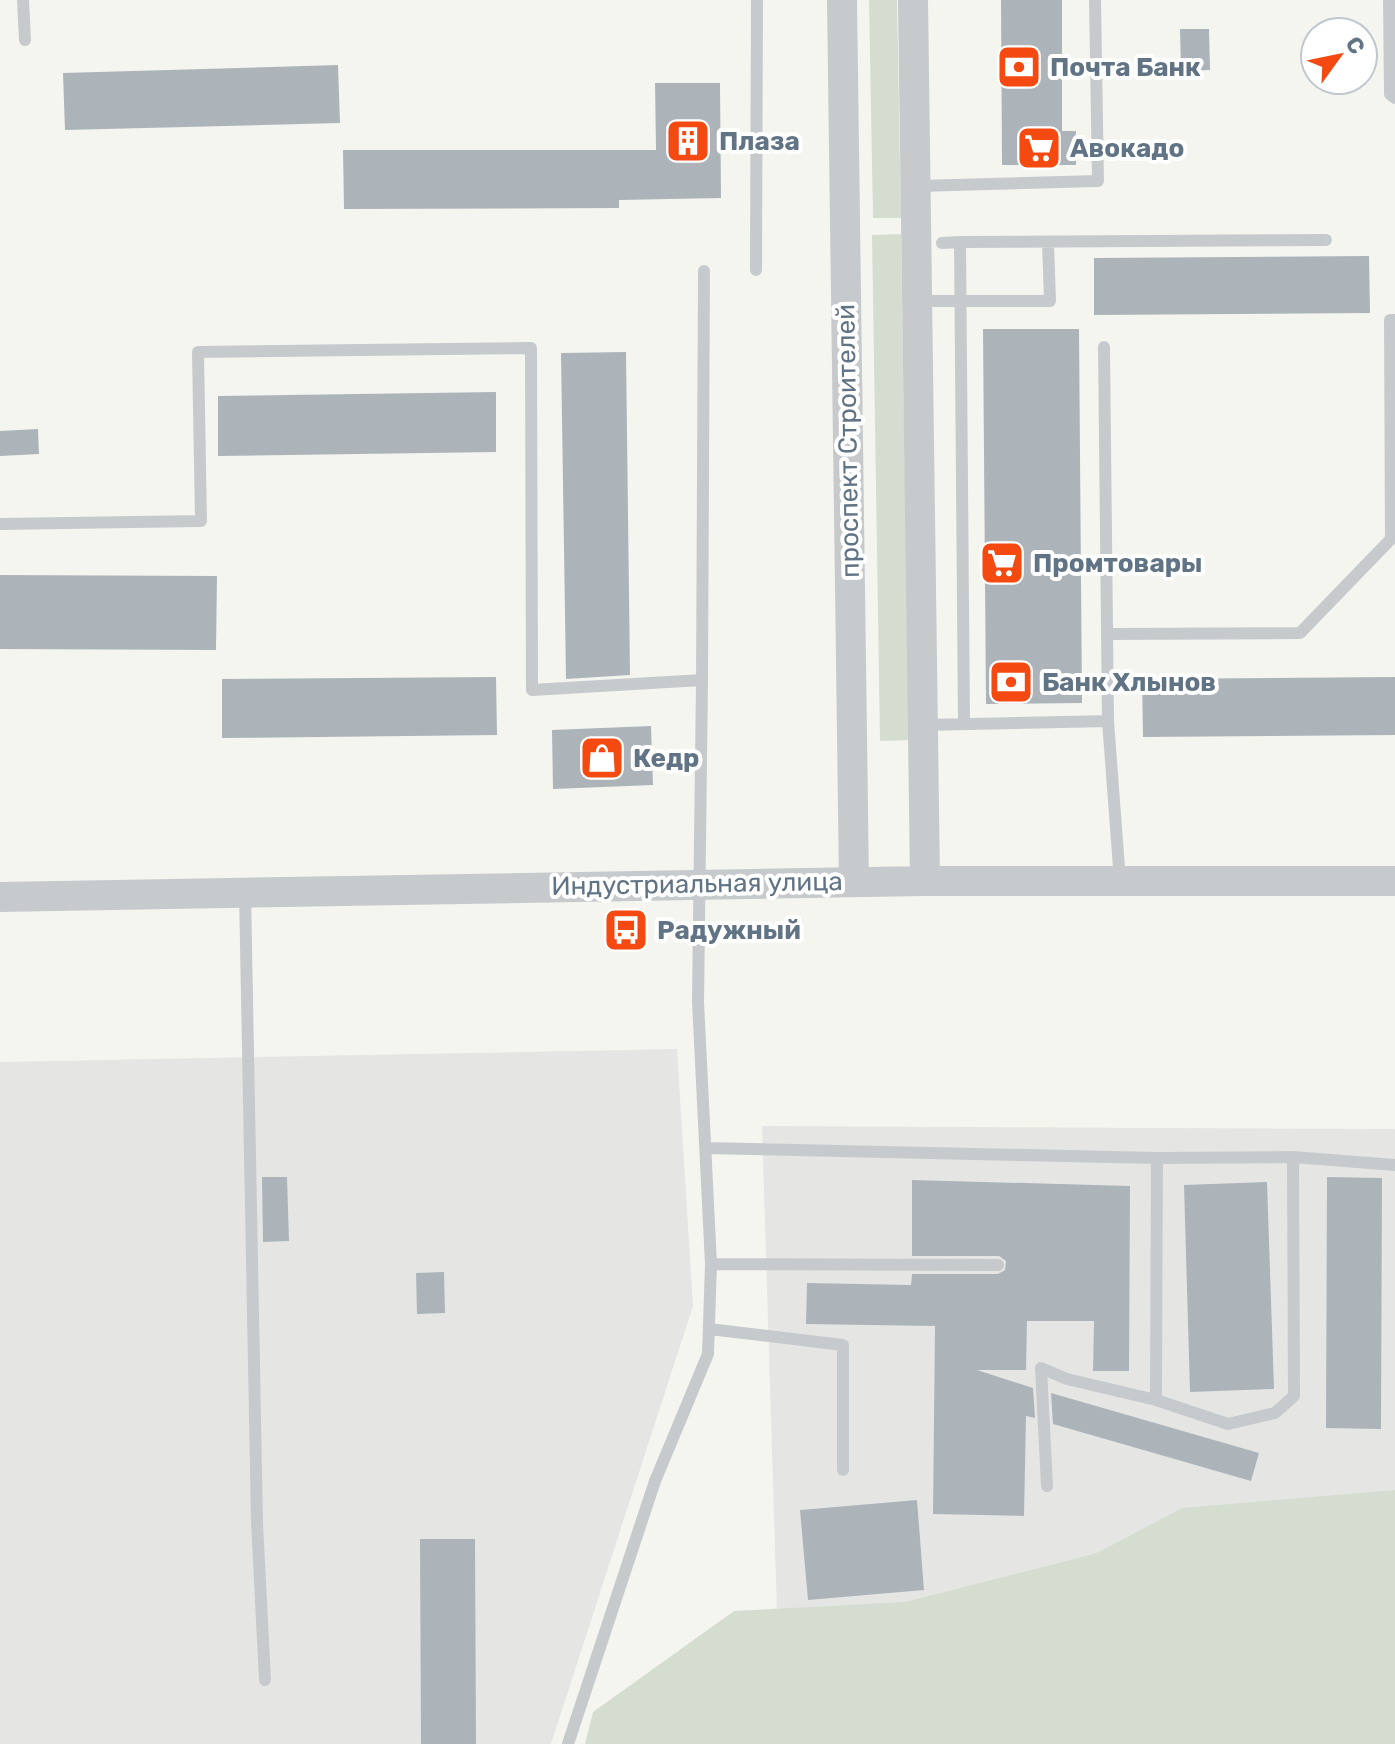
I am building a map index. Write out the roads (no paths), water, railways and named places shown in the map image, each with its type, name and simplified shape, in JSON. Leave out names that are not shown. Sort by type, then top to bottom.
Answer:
[{"type":"street","name":"проспект Строителей","points":[[842,0],[854,882]]},
{"type":"street","points":[[913,0],[925,881]]},
{"type":"street","name":"Индустриальная улица","points":[[0,897],[925,881],[1395,881]]},
{"type":"lane","points":[[23,0],[25,40]]},
{"type":"lane","points":[[756,270],[757,0]]},
{"type":"lane","points":[[915,186],[1098,181],[1095,0]]},
{"type":"lane","points":[[1389,0],[1390,94],[1395,98]]},
{"type":"lane","points":[[942,243],[1326,240]]},
{"type":"lane","points":[[960,242],[964,724]]},
{"type":"lane","points":[[917,301],[1050,301],[1048,242]]},
{"type":"lane","points":[[568,1744],[655,1481],[708,1354],[711,1264],[698,1002],[704,271]]},
{"type":"lane","points":[[1107,634],[1300,633],[1393,539],[1390,320],[1395,320]]},
{"type":"lane","points":[[1104,347],[1108,721],[1120,882]]},
{"type":"lane","points":[[0,524],[201,521],[198,352],[531,348],[532,690],[702,680]]},
{"type":"lane","points":[[923,725],[1108,721]]},
{"type":"lane","points":[[245,892],[257,1508],[265,1680]]},
{"type":"lane","points":[[706,1148],[1157,1158],[1293,1157],[1395,1165]]},
{"type":"lane","points":[[1047,1486],[1041,1368],[1067,1379],[1156,1400],[1228,1424],[1275,1413],[1294,1396],[1293,1157]]},
{"type":"lane","points":[[1156,1400],[1157,1158]]},
{"type":"lane","points":[[711,1264],[998,1265]]},
{"type":"lane","points":[[709,1329],[843,1345],[843,1470]]},
{"type":"place","name":"Почта Банк","points":[[1019,67]]},
{"type":"place","name":"Плаза","points":[[688,141]]},
{"type":"place","name":"Авокадо","points":[[1039,148]]},
{"type":"place","name":"Промтовары","points":[[1002,563]]},
{"type":"place","name":"Банк Хлынов","points":[[1011,682]]},
{"type":"place","name":"Кедр","points":[[602,758]]},
{"type":"place","name":"Радужный","points":[[626,930]]}]
